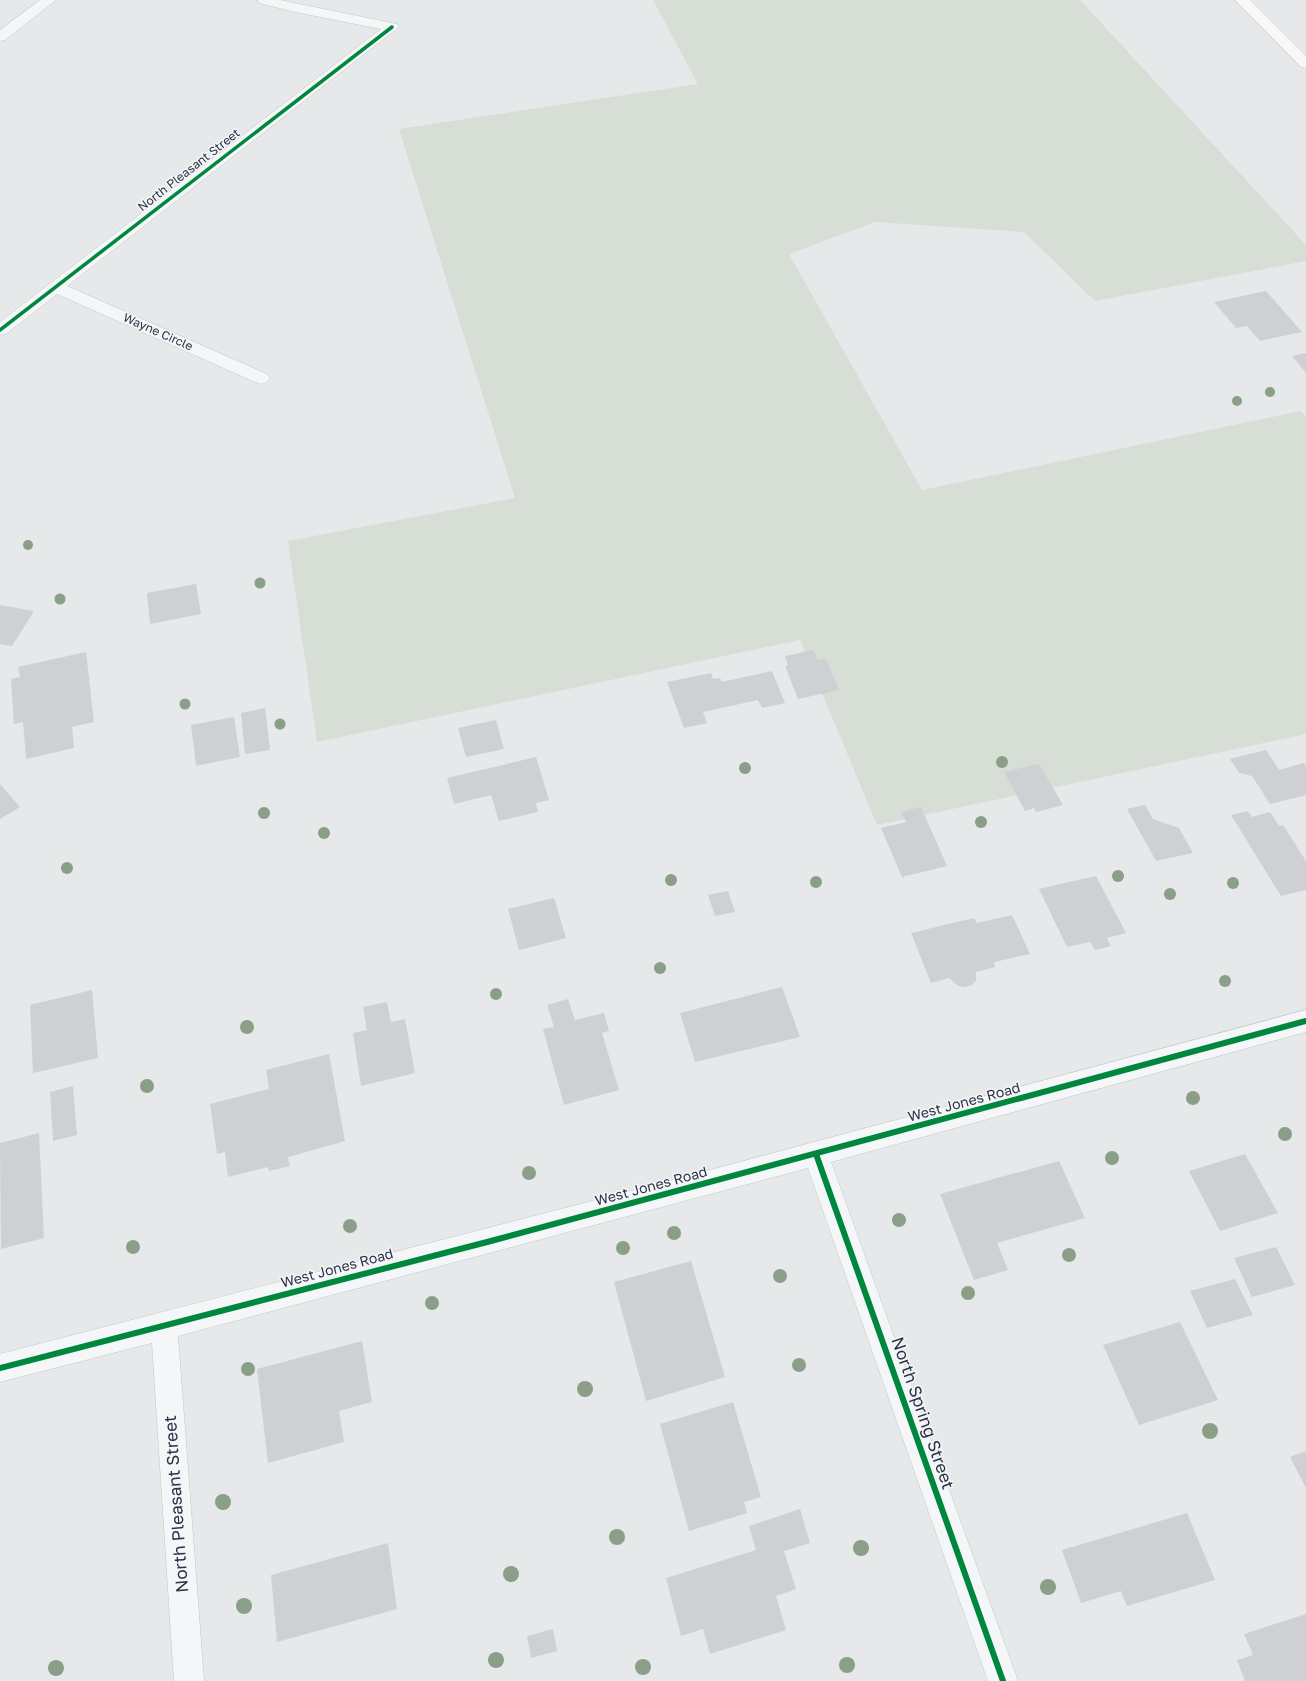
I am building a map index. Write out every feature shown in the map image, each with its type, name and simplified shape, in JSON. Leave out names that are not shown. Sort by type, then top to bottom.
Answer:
[{"type":"main road","points":[[1242,0],[1306,64]]},
{"type":"street","points":[[0,37],[50,0]]},
{"type":"street","name":"North Pleasant Street","points":[[0,330],[392,27],[296,8],[264,0]]},
{"type":"street","name":"Wayne Circle","points":[[55,287],[261,378]]},
{"type":"street","name":"West Jones Road","points":[[0,1368],[164,1327],[816,1154],[1306,1021]]},
{"type":"street","name":"North Spring Street","points":[[816,1154],[1003,1681]]},
{"type":"street","name":"North Pleasant Street","points":[[164,1327],[189,1681]]},
{"type":"shaded area","points":[[653,0],[1080,0],[1306,245],[1306,261],[1095,301],[1024,232],[875,222],[789,254],[922,490],[1301,411],[1306,417],[1306,734],[877,825],[800,640],[317,742],[288,541],[515,498],[399,129],[698,84]]},
{"type":"building","points":[[1266,291],[1302,332],[1260,341],[1247,326],[1236,328],[1214,302]]},
{"type":"building","points":[[1306,353],[1306,373],[1292,356]]},
{"type":"building","points":[[196,584],[201,614],[150,624],[147,593]]},
{"type":"building","points":[[0,605],[34,611],[12,646],[0,644]]},
{"type":"building","points":[[813,650],[818,660],[826,659],[839,690],[798,699],[785,666],[788,665],[785,656]]},
{"type":"building","points":[[86,652],[94,722],[72,727],[74,748],[26,759],[23,722],[14,724],[11,679],[20,677],[18,667]]},
{"type":"building","points":[[772,671],[785,703],[762,708],[758,700],[703,712],[707,723],[684,728],[667,682],[711,673],[713,679],[720,678],[722,682]]},
{"type":"building","points":[[265,708],[270,750],[245,754],[241,713]]},
{"type":"building","points":[[234,717],[240,757],[196,766],[191,725]]},
{"type":"building","points":[[496,720],[504,749],[466,757],[458,728]]},
{"type":"building","points":[[1266,750],[1279,770],[1304,763],[1306,767],[1306,795],[1270,804],[1252,776],[1239,773],[1230,759]]},
{"type":"building","points":[[536,757],[549,800],[536,803],[538,812],[499,821],[491,795],[454,804],[447,778]]},
{"type":"building","points":[[1039,764],[1063,805],[1036,812],[1034,808],[1025,811],[1004,772]]},
{"type":"building","points":[[0,784],[20,807],[0,819]]},
{"type":"building","points":[[1145,805],[1153,819],[1179,828],[1193,853],[1156,861],[1127,809]]},
{"type":"building","points":[[921,807],[947,866],[902,877],[881,828],[906,822],[901,812]]},
{"type":"building","points":[[1248,811],[1252,817],[1270,812],[1279,826],[1283,825],[1306,861],[1306,890],[1281,896],[1231,815]]},
{"type":"building","points":[[1096,876],[1126,933],[1107,938],[1111,946],[1095,950],[1090,942],[1067,947],[1039,889]]},
{"type":"building","points":[[728,891],[735,912],[715,916],[708,895]]},
{"type":"building","points":[[554,898],[566,938],[519,950],[508,909]]},
{"type":"building","points":[[1012,915],[1030,954],[994,962],[995,967],[976,972],[976,981],[972,985],[965,987],[958,986],[949,978],[931,983],[911,933],[974,918],[977,923]]},
{"type":"building","points":[[782,987],[800,1037],[695,1062],[680,1013]]},
{"type":"building","points":[[92,990],[98,1058],[33,1073],[30,1005]]},
{"type":"building","points":[[568,999],[575,1020],[604,1013],[609,1031],[602,1033],[619,1090],[564,1105],[543,1029],[554,1027],[547,1005]]},
{"type":"building","points":[[387,1002],[391,1022],[405,1019],[415,1073],[361,1086],[353,1033],[367,1030],[363,1007]]},
{"type":"building","points":[[329,1054],[345,1141],[288,1157],[290,1166],[269,1171],[268,1167],[228,1177],[225,1152],[217,1154],[210,1104],[269,1089],[266,1070]]},
{"type":"building","points":[[73,1086],[77,1135],[53,1141],[50,1092]]},
{"type":"building","points":[[39,1133],[44,1238],[1,1249],[0,1143]]},
{"type":"building","points":[[1245,1154],[1278,1213],[1220,1231],[1189,1171]]},
{"type":"building","points":[[1059,1161],[1085,1218],[997,1243],[1008,1270],[974,1280],[940,1194]]},
{"type":"building","points":[[1276,1247],[1295,1285],[1252,1297],[1234,1258]]},
{"type":"building","points":[[691,1261],[725,1377],[646,1401],[614,1282]]},
{"type":"building","points":[[1235,1279],[1253,1315],[1207,1328],[1190,1291]]},
{"type":"building","points":[[1180,1322],[1218,1400],[1139,1425],[1103,1345]]},
{"type":"building","points":[[362,1341],[372,1402],[339,1411],[344,1442],[268,1463],[257,1369]]},
{"type":"building","points":[[733,1402],[761,1497],[744,1502],[747,1513],[689,1531],[660,1424]]},
{"type":"building","points":[[1306,1451],[1306,1488],[1290,1457]]},
{"type":"building","points":[[800,1509],[810,1543],[784,1551],[796,1589],[776,1596],[786,1630],[710,1654],[703,1629],[681,1636],[666,1578],[756,1550],[749,1526]]},
{"type":"building","points":[[1187,1513],[1215,1580],[1127,1606],[1121,1591],[1081,1603],[1062,1550]]},
{"type":"building","points":[[388,1543],[397,1609],[277,1642],[271,1575]]},
{"type":"building","points":[[1306,1614],[1306,1681],[1245,1681],[1237,1660],[1253,1655],[1244,1634]]},
{"type":"building","points":[[553,1629],[557,1651],[531,1658],[527,1636]]},
{"type":"cycle path","points":[[0,330],[392,27]]},
{"type":"cycle path","points":[[0,1368],[491,1241],[1306,1021]]},
{"type":"cycle path","points":[[816,1154],[1003,1681]]}]
